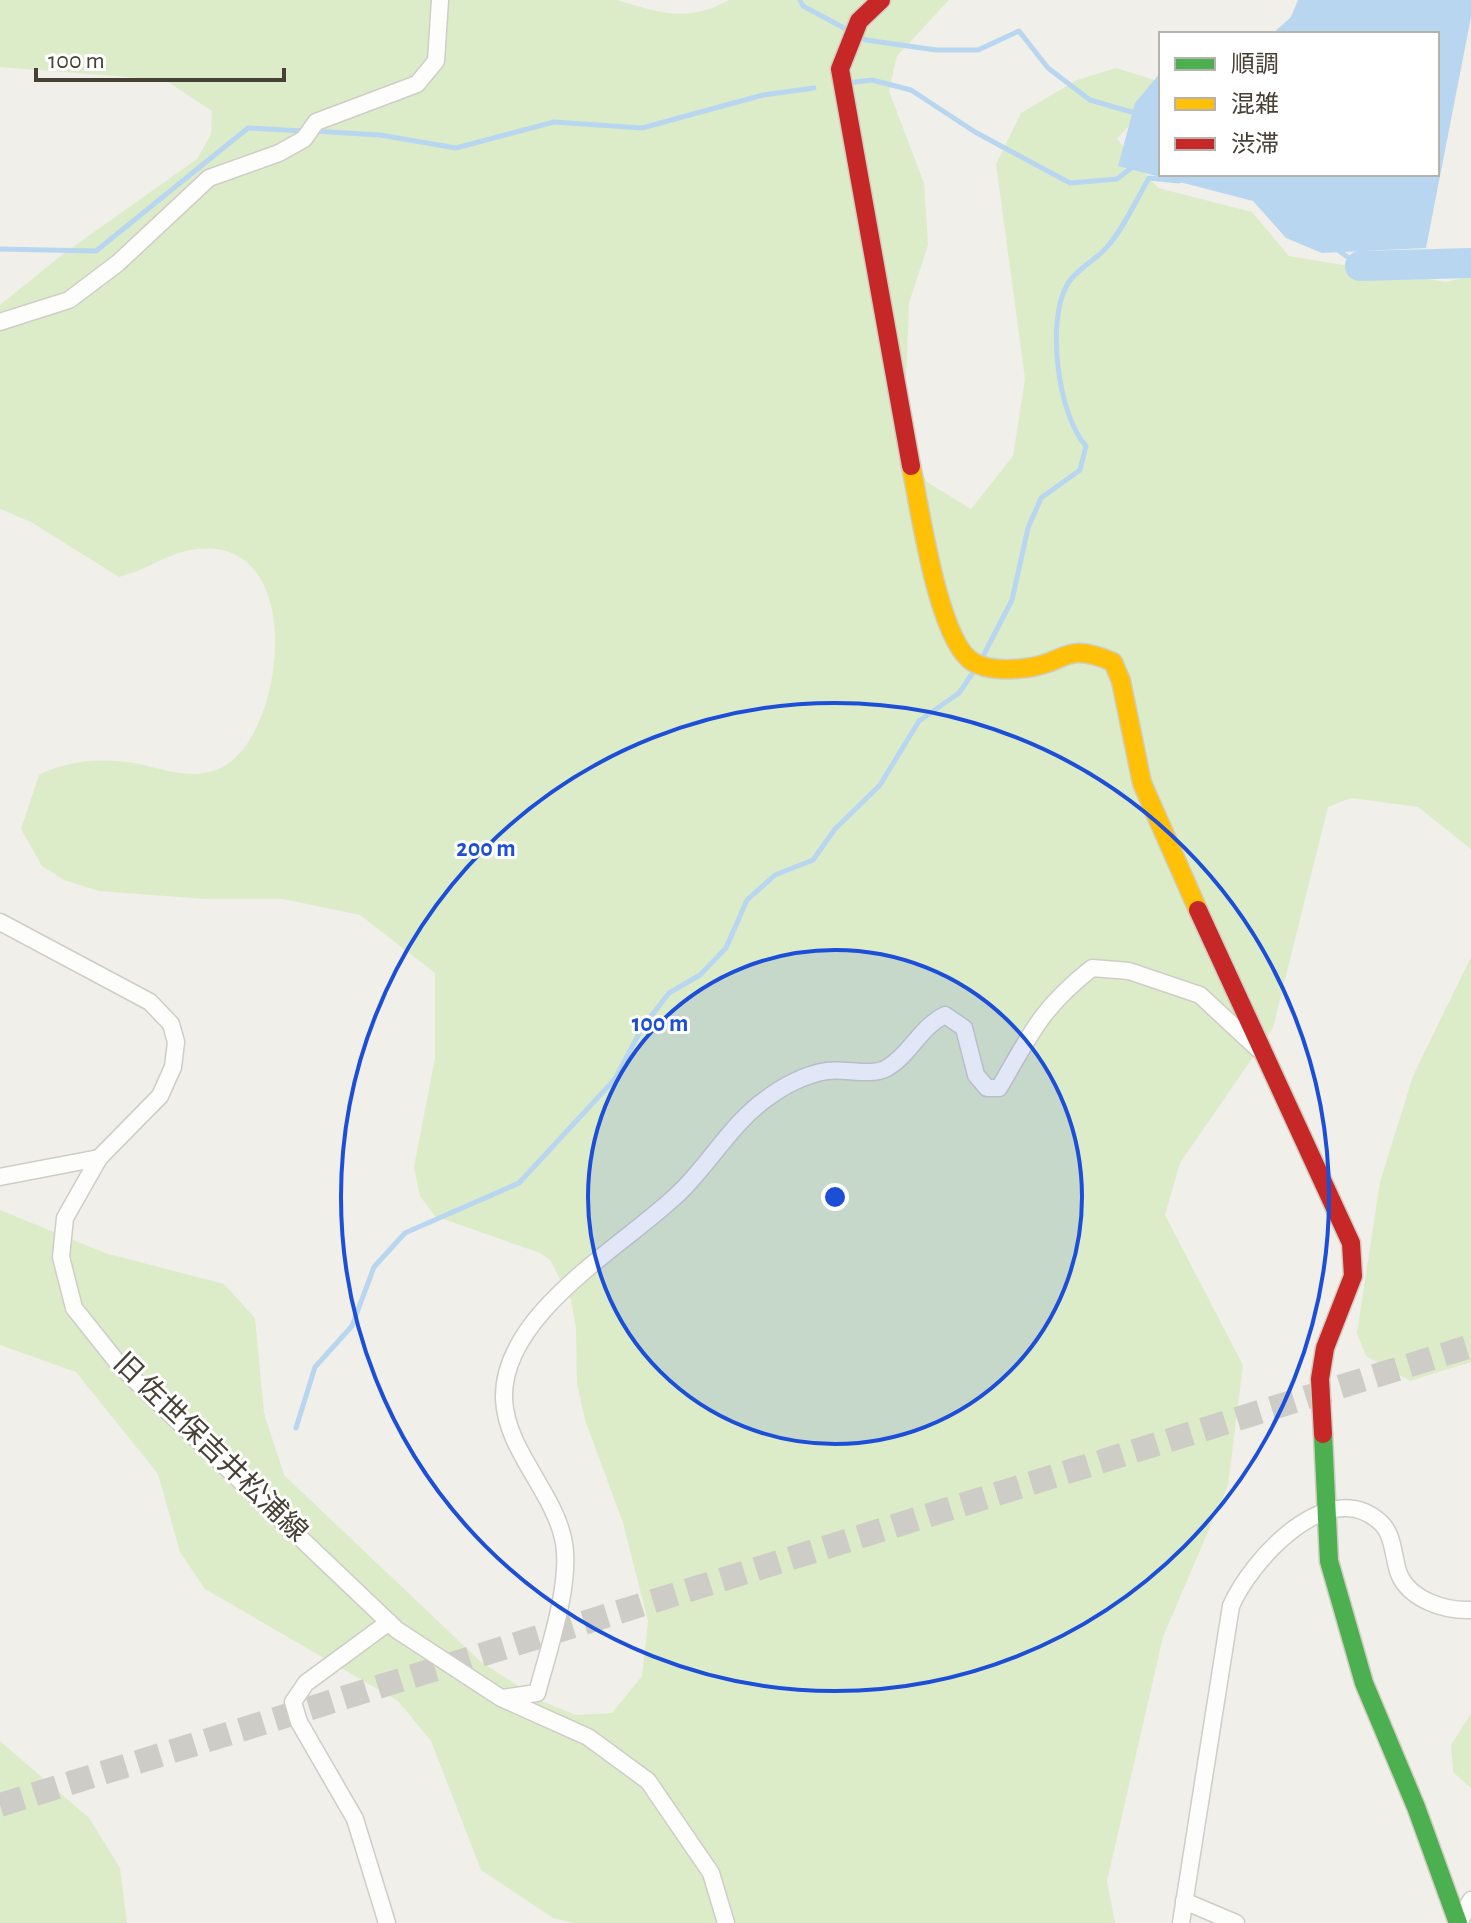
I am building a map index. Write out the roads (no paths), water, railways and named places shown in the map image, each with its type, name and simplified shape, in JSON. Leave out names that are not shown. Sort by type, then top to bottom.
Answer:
[{"type":"street","points":[[0,322],[69,300],[118,263],[209,178],[292,146],[304,139],[316,122],[417,84],[436,61],[440,0]]},
{"type":"street","points":[[881,0],[874,4],[847,39],[840,69],[906,441],[943,615],[958,648],[973,662],[1004,671],[1037,667],[1068,652],[1094,654],[1113,662],[1121,681],[1142,783],[1351,1243],[1353,1276],[1325,1348],[1320,1379],[1326,1482],[1324,1509],[1329,1561],[1364,1683],[1416,1807],[1458,1923]]},
{"type":"street","name":"旧 佐世保吉井松浦線","points":[[0,922],[150,1002],[171,1024],[176,1042],[173,1067],[160,1096],[99,1158],[65,1218],[61,1257],[74,1308],[121,1367],[389,1622],[501,1698],[588,1737],[648,1781],[711,1873],[726,1923]]},
{"type":"street","points":[[501,1698],[537,1693],[561,1605],[564,1541],[512,1429],[504,1399],[508,1376],[526,1331],[548,1304],[678,1193],[765,1099],[796,1081],[826,1071],[883,1070],[898,1060],[934,1021],[945,1015],[964,1028],[976,1075],[987,1088],[999,1088],[1030,1029],[1059,994],[1092,968],[1129,971],[1200,995],[1265,1055]]},
{"type":"street","points":[[0,1177],[99,1158]]},
{"type":"street","points":[[1181,1923],[1231,1606],[1242,1579],[1271,1548],[1324,1509],[1356,1509],[1382,1523],[1400,1576],[1420,1599],[1458,1610],[1471,1610]]},
{"type":"street","points":[[387,1923],[355,1819],[299,1722],[293,1702],[306,1683],[389,1622]]},
{"type":"street","points":[[1458,1923],[1471,1900]]},
{"type":"street","points":[[1184,1901],[1236,1923]]},
{"type":"water","points":[[1298,0],[1471,0],[1471,17],[1426,248],[1322,253],[1286,238],[1253,201],[1118,166],[1135,103],[1159,74],[1159,176],[1439,176],[1439,32],[1274,32],[1291,17]]},
{"type":"waterway","points":[[800,0],[803,6],[846,29]]},
{"type":"waterway","points":[[858,36],[866,40],[936,50],[978,50],[1019,31],[1048,68],[1090,100],[1135,113]]},
{"type":"waterway","points":[[848,83],[872,80],[911,90],[975,132],[1070,183],[1117,179],[1135,165]]},
{"type":"waterway","points":[[313,131],[380,135],[456,148],[554,122],[642,128],[763,95],[814,88]]},
{"type":"waterway","points":[[0,249],[96,251],[248,128],[303,131]]},
{"type":"waterway","points":[[981,660],[1012,600],[1028,528],[1041,498],[1080,470],[1086,446],[1068,413],[1058,368],[1057,321],[1067,285],[1113,239],[1149,178],[1179,181]]},
{"type":"waterway","points":[[1338,250],[1360,266]]},
{"type":"waterway","points":[[1360,266],[1471,263]]},
{"type":"waterway","points":[[296,1428],[315,1367],[352,1326],[374,1267],[405,1233],[519,1183],[615,1079],[642,1028],[669,993],[700,975],[726,948],[747,900],[775,875],[813,860],[835,829],[880,785],[919,721],[959,693],[976,668]]},
{"type":"tunnel","points":[[0,1805],[1471,1346]]}]
